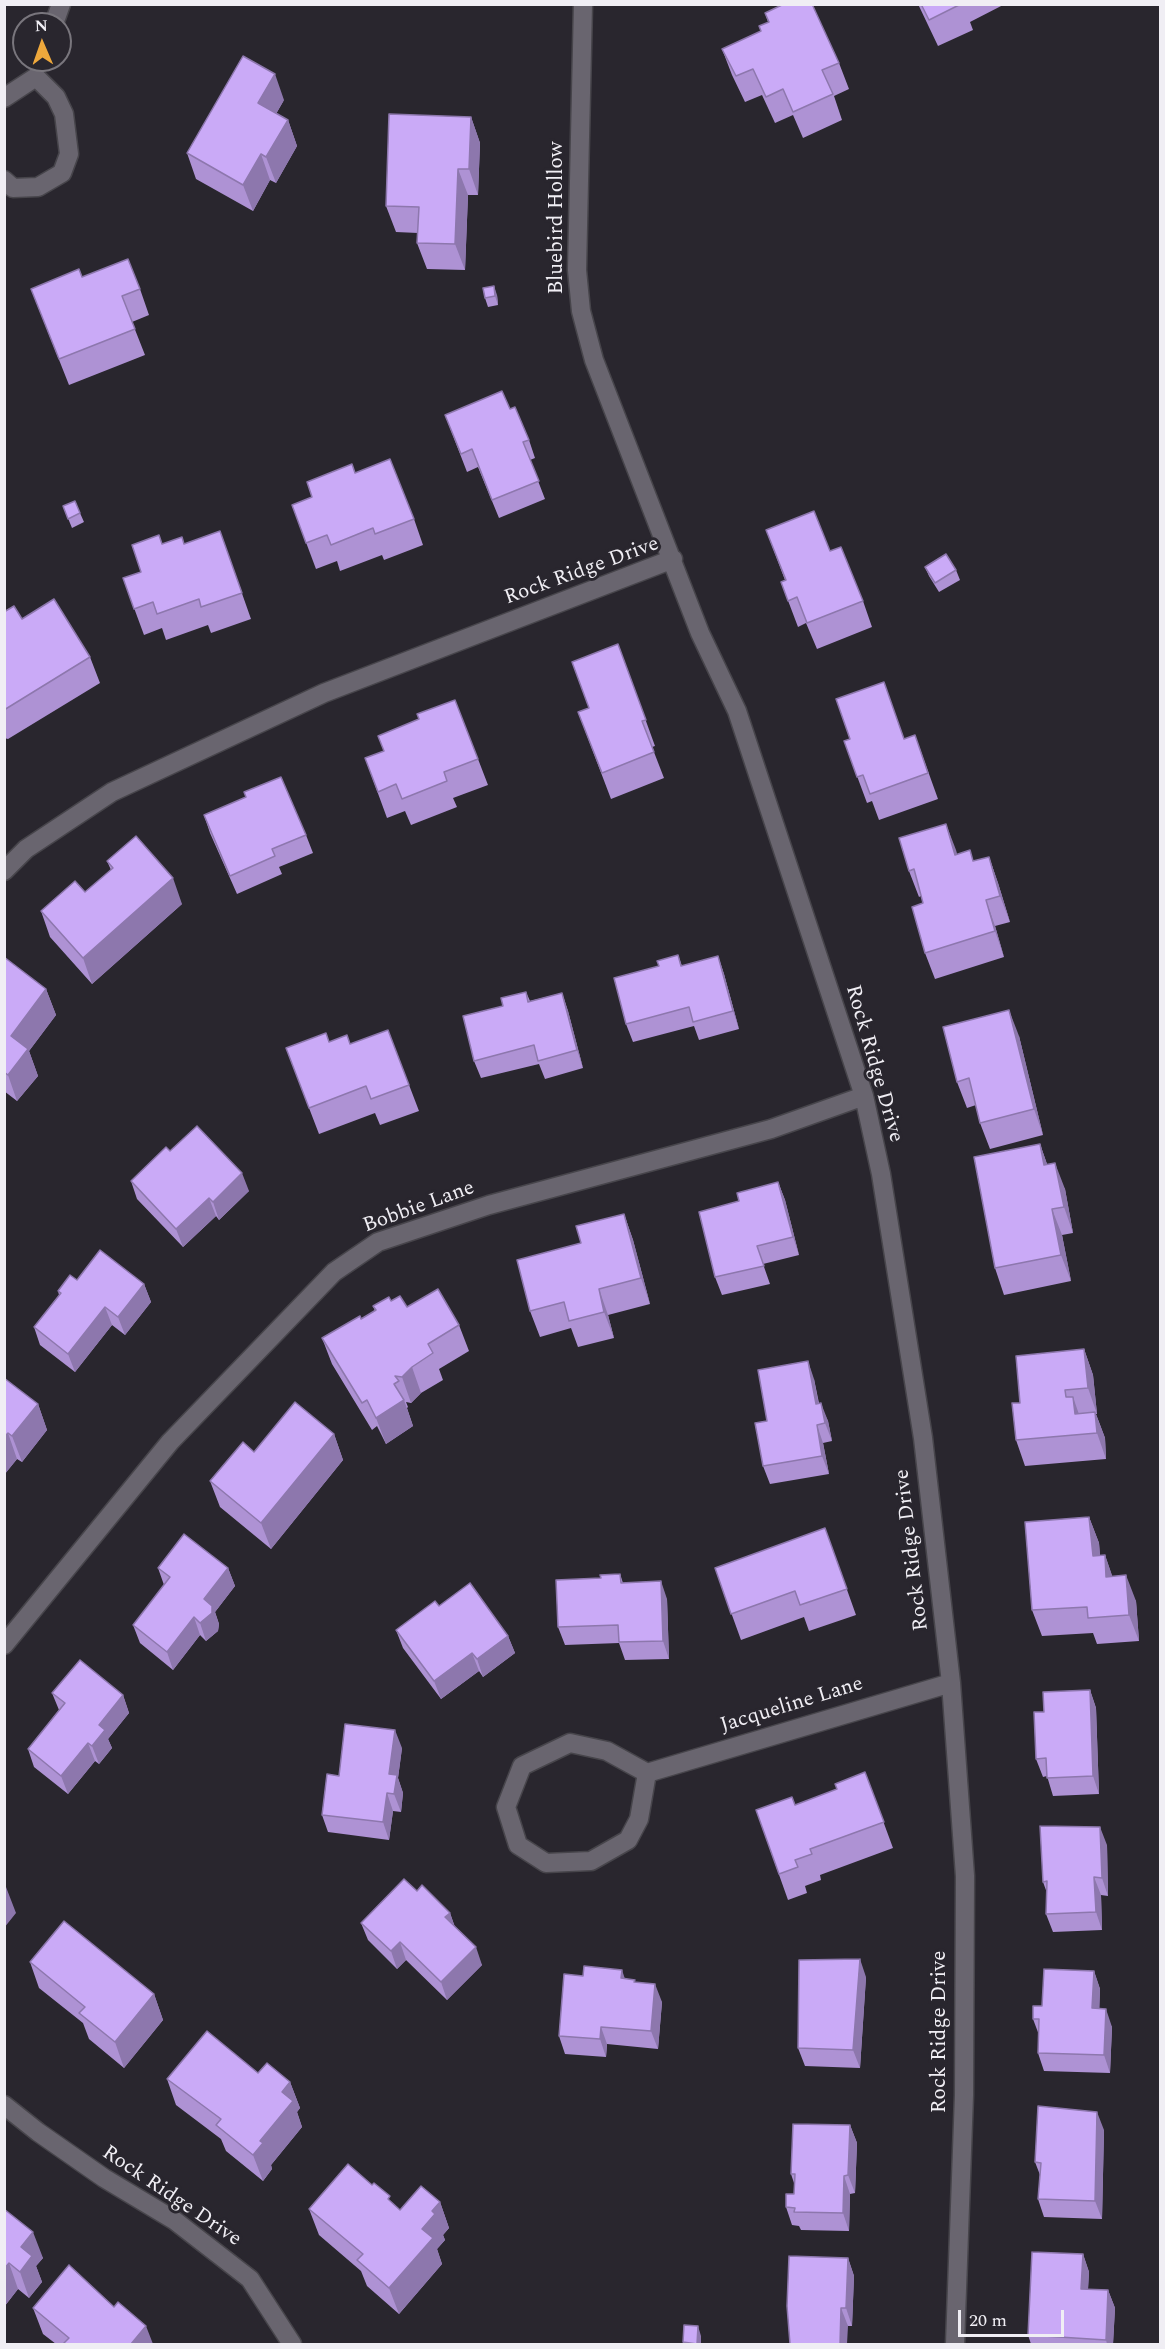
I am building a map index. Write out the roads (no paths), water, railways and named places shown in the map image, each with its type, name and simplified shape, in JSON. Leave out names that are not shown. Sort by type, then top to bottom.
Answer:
[{"type":"street","name":"Bluebird Hollow","points":[[583,4],[578,270],[581,311],[594,360],[673,559]]},
{"type":"street","points":[[4,98],[34,72]]},
{"type":"street","points":[[4,180],[13,188],[38,187],[62,173],[69,154],[64,114],[41,72]]},
{"type":"street","name":"Rock Ridge Drive","points":[[4,871],[26,849],[112,792],[133,782],[324,693],[673,559],[700,633],[736,711],[864,1096],[881,1174],[923,1438],[951,1683],[964,1876],[964,2095],[955,2344]]},
{"type":"street","name":"Bobbie Lane","points":[[4,1645],[170,1442],[334,1272],[378,1242],[489,1206],[771,1129],[864,1096]]},
{"type":"street","name":"Jacqueline Lane","points":[[647,1773],[951,1683]]},
{"type":"street","points":[[570,1743],[607,1751],[647,1773],[639,1819],[628,1840],[591,1861],[546,1863],[518,1845],[506,1807],[522,1766],[570,1743]]},
{"type":"street","name":"Rock Ridge Drive","points":[[4,2105],[104,2178],[174,2220],[250,2279],[292,2344]]}]
